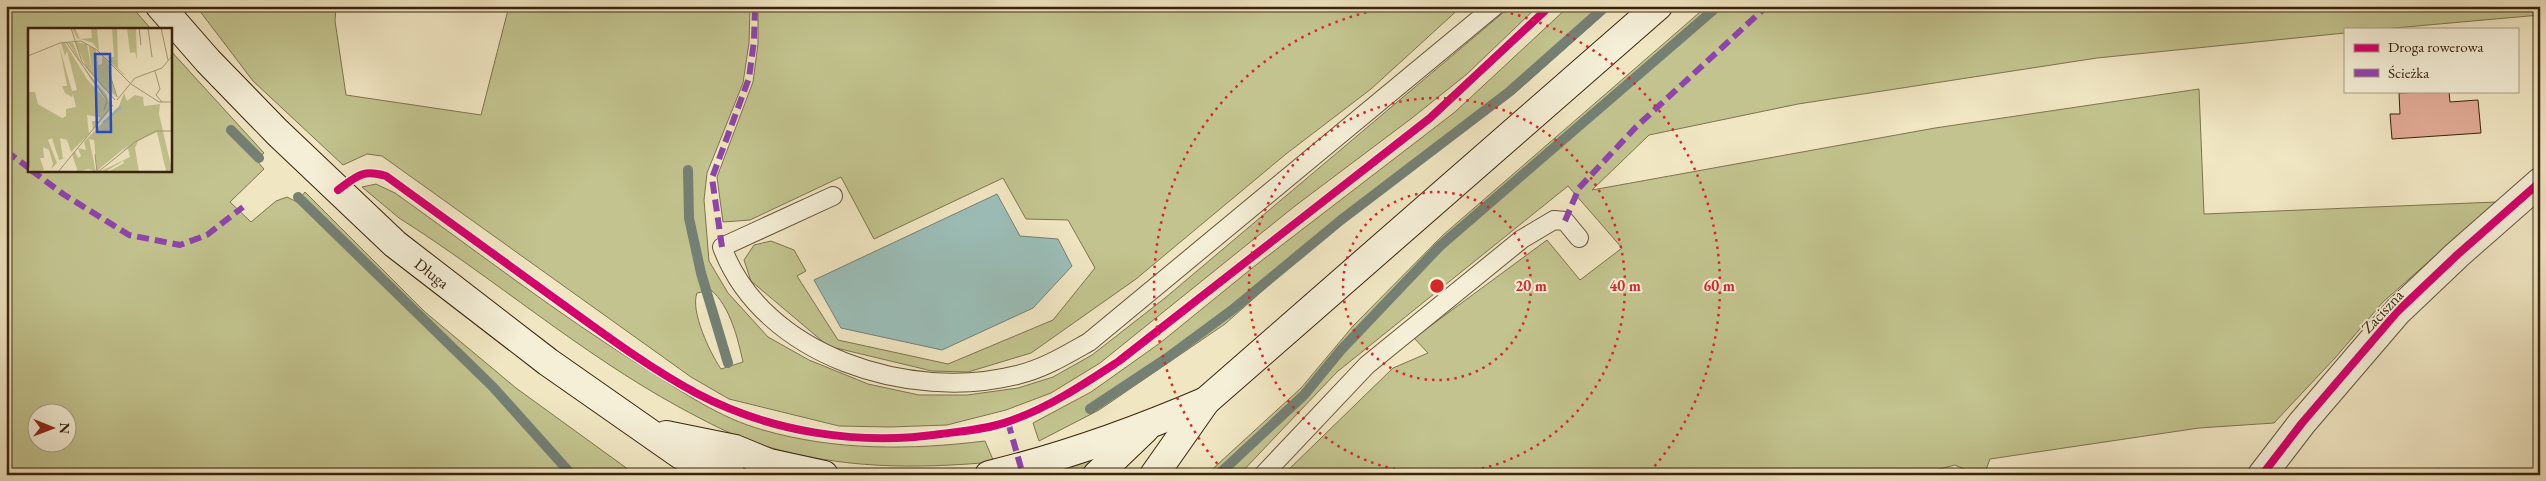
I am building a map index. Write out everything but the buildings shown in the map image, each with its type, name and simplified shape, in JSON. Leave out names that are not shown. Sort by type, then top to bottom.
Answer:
[{"type":"main road","name":"Długa","points":[[160,6],[208,60],[300,155],[395,244],[548,362],[648,432],[688,465],[731,475]]},
{"type":"main road","points":[[1154,475],[1206,401],[1658,6]]},
{"type":"main road","name":"Zaciszna","points":[[2262,475],[2302,423],[2398,311],[2457,255],[2540,182]]},
{"type":"main road","points":[[990,475],[1056,457],[1148,426],[1206,401]]},
{"type":"main road","points":[[1097,475],[1148,426]]},
{"type":"main road","points":[[648,432],[735,449],[769,463],[824,475]]},
{"type":"lane","points":[[833,196],[722,247],[729,267],[757,304],[790,332],[823,353],[870,369],[916,381],[967,383],[1018,375],[1057,361],[1089,342],[1495,6]]},
{"type":"lane","points":[[1263,475],[1367,365],[1522,239],[1554,220],[1565,221],[1579,238]]},
{"type":"green space","points":[[6,6],[131,6],[150,28],[28,28],[28,171],[171,171],[171,51],[264,153],[256,160],[264,169],[230,202],[251,222],[276,201],[287,197],[297,202],[305,192],[425,312],[516,388],[636,475],[6,475]]},
{"type":"green space","points":[[196,6],[336,6],[335,21],[346,95],[481,115],[509,6],[750,6],[749,43],[743,83],[707,173],[704,200],[709,261],[728,293],[768,337],[809,360],[868,384],[919,395],[967,395],[1018,388],[1053,377],[1092,355],[1165,298],[1511,6],[1538,6],[1467,74],[1295,206],[1100,363],[1051,393],[1006,410],[947,425],[839,426],[729,399],[691,377],[382,156],[367,154],[343,165],[253,81]],"holes":[[[711,290],[718,297],[732,323],[743,362],[721,369],[702,332],[696,310],[697,293]]]},
{"type":"green space","points":[[758,6],[1462,6],[1371,89],[1286,154],[1136,279],[1031,353],[968,372],[932,371],[828,346],[751,281],[744,260],[754,245],[771,241],[794,250],[806,271],[797,276],[838,340],[948,364],[1053,320],[1095,268],[1068,220],[1026,219],[1003,178],[874,239],[841,177],[750,220],[723,222],[717,177],[753,82],[758,44]]},
{"type":"green space","points":[[1569,6],[1613,6],[1515,93],[1322,238],[1225,324],[1099,410],[1039,441],[1033,423],[1091,392],[1160,343],[1256,265],[1455,112]]},
{"type":"green space","points":[[1707,6],[2540,6],[2540,15],[2394,28],[2344,28],[2344,33],[2097,58],[1798,104],[1649,135],[1592,190],[1935,128],[2199,89],[2204,214],[2496,202],[2383,302],[2335,358],[2274,423],[2199,428],[1990,459],[1984,475],[1977,475],[1955,465],[1916,475],[1283,475],[1393,368],[1428,353],[1414,338],[1547,240],[1580,280],[1622,248],[1568,186],[1337,372],[1239,475],[1206,475],[1301,388],[1353,326],[1443,235]]},
{"type":"green space","points":[[376,184],[395,193],[550,305],[614,348],[688,396],[732,419],[790,437],[846,445],[901,447],[985,441],[994,462],[935,466],[850,463],[794,454],[732,434],[710,424],[642,386],[399,218],[362,187]]},
{"type":"green space","points":[[1096,455],[1098,458],[1077,475],[1048,473]]},
{"type":"green space","points":[[2440,469],[2441,475],[2377,475]]},
{"type":"water","points":[[997,194],[1020,236],[1058,239],[1072,266],[1033,308],[942,350],[841,328],[814,280]]},
{"type":"waterway","points":[[1090,409],[1167,358],[1232,310],[1341,220],[1509,92],[1606,6]]},
{"type":"waterway","points":[[1218,475],[1304,395],[1341,350],[1440,246],[1718,6]]},
{"type":"waterway","points":[[231,130],[259,158]]},
{"type":"waterway","points":[[688,170],[689,218],[701,273],[728,363]]},
{"type":"waterway","points":[[298,197],[493,387],[572,475]]},
{"type":"marked path","points":[[722,247],[712,178],[749,78],[754,41],[755,6]]},
{"type":"marked path","points":[[1565,221],[1579,188],[1636,127],[1767,6]]},
{"type":"marked path","points":[[6,151],[28,167]]},
{"type":"marked path","points":[[32,171],[63,194],[129,235],[180,245],[207,235],[243,207]]},
{"type":"marked path","points":[[1008,422],[1023,475]]},
{"type":"cycle path","points":[[338,190],[360,175],[371,173],[386,176],[641,360],[696,393],[754,418],[815,433],[847,437],[910,437],[976,429],[1002,424],[1039,409],[1119,361],[1430,118],[1550,6]]},
{"type":"cycle path","points":[[2262,475],[2302,423],[2398,311],[2457,255],[2540,182]]}]
